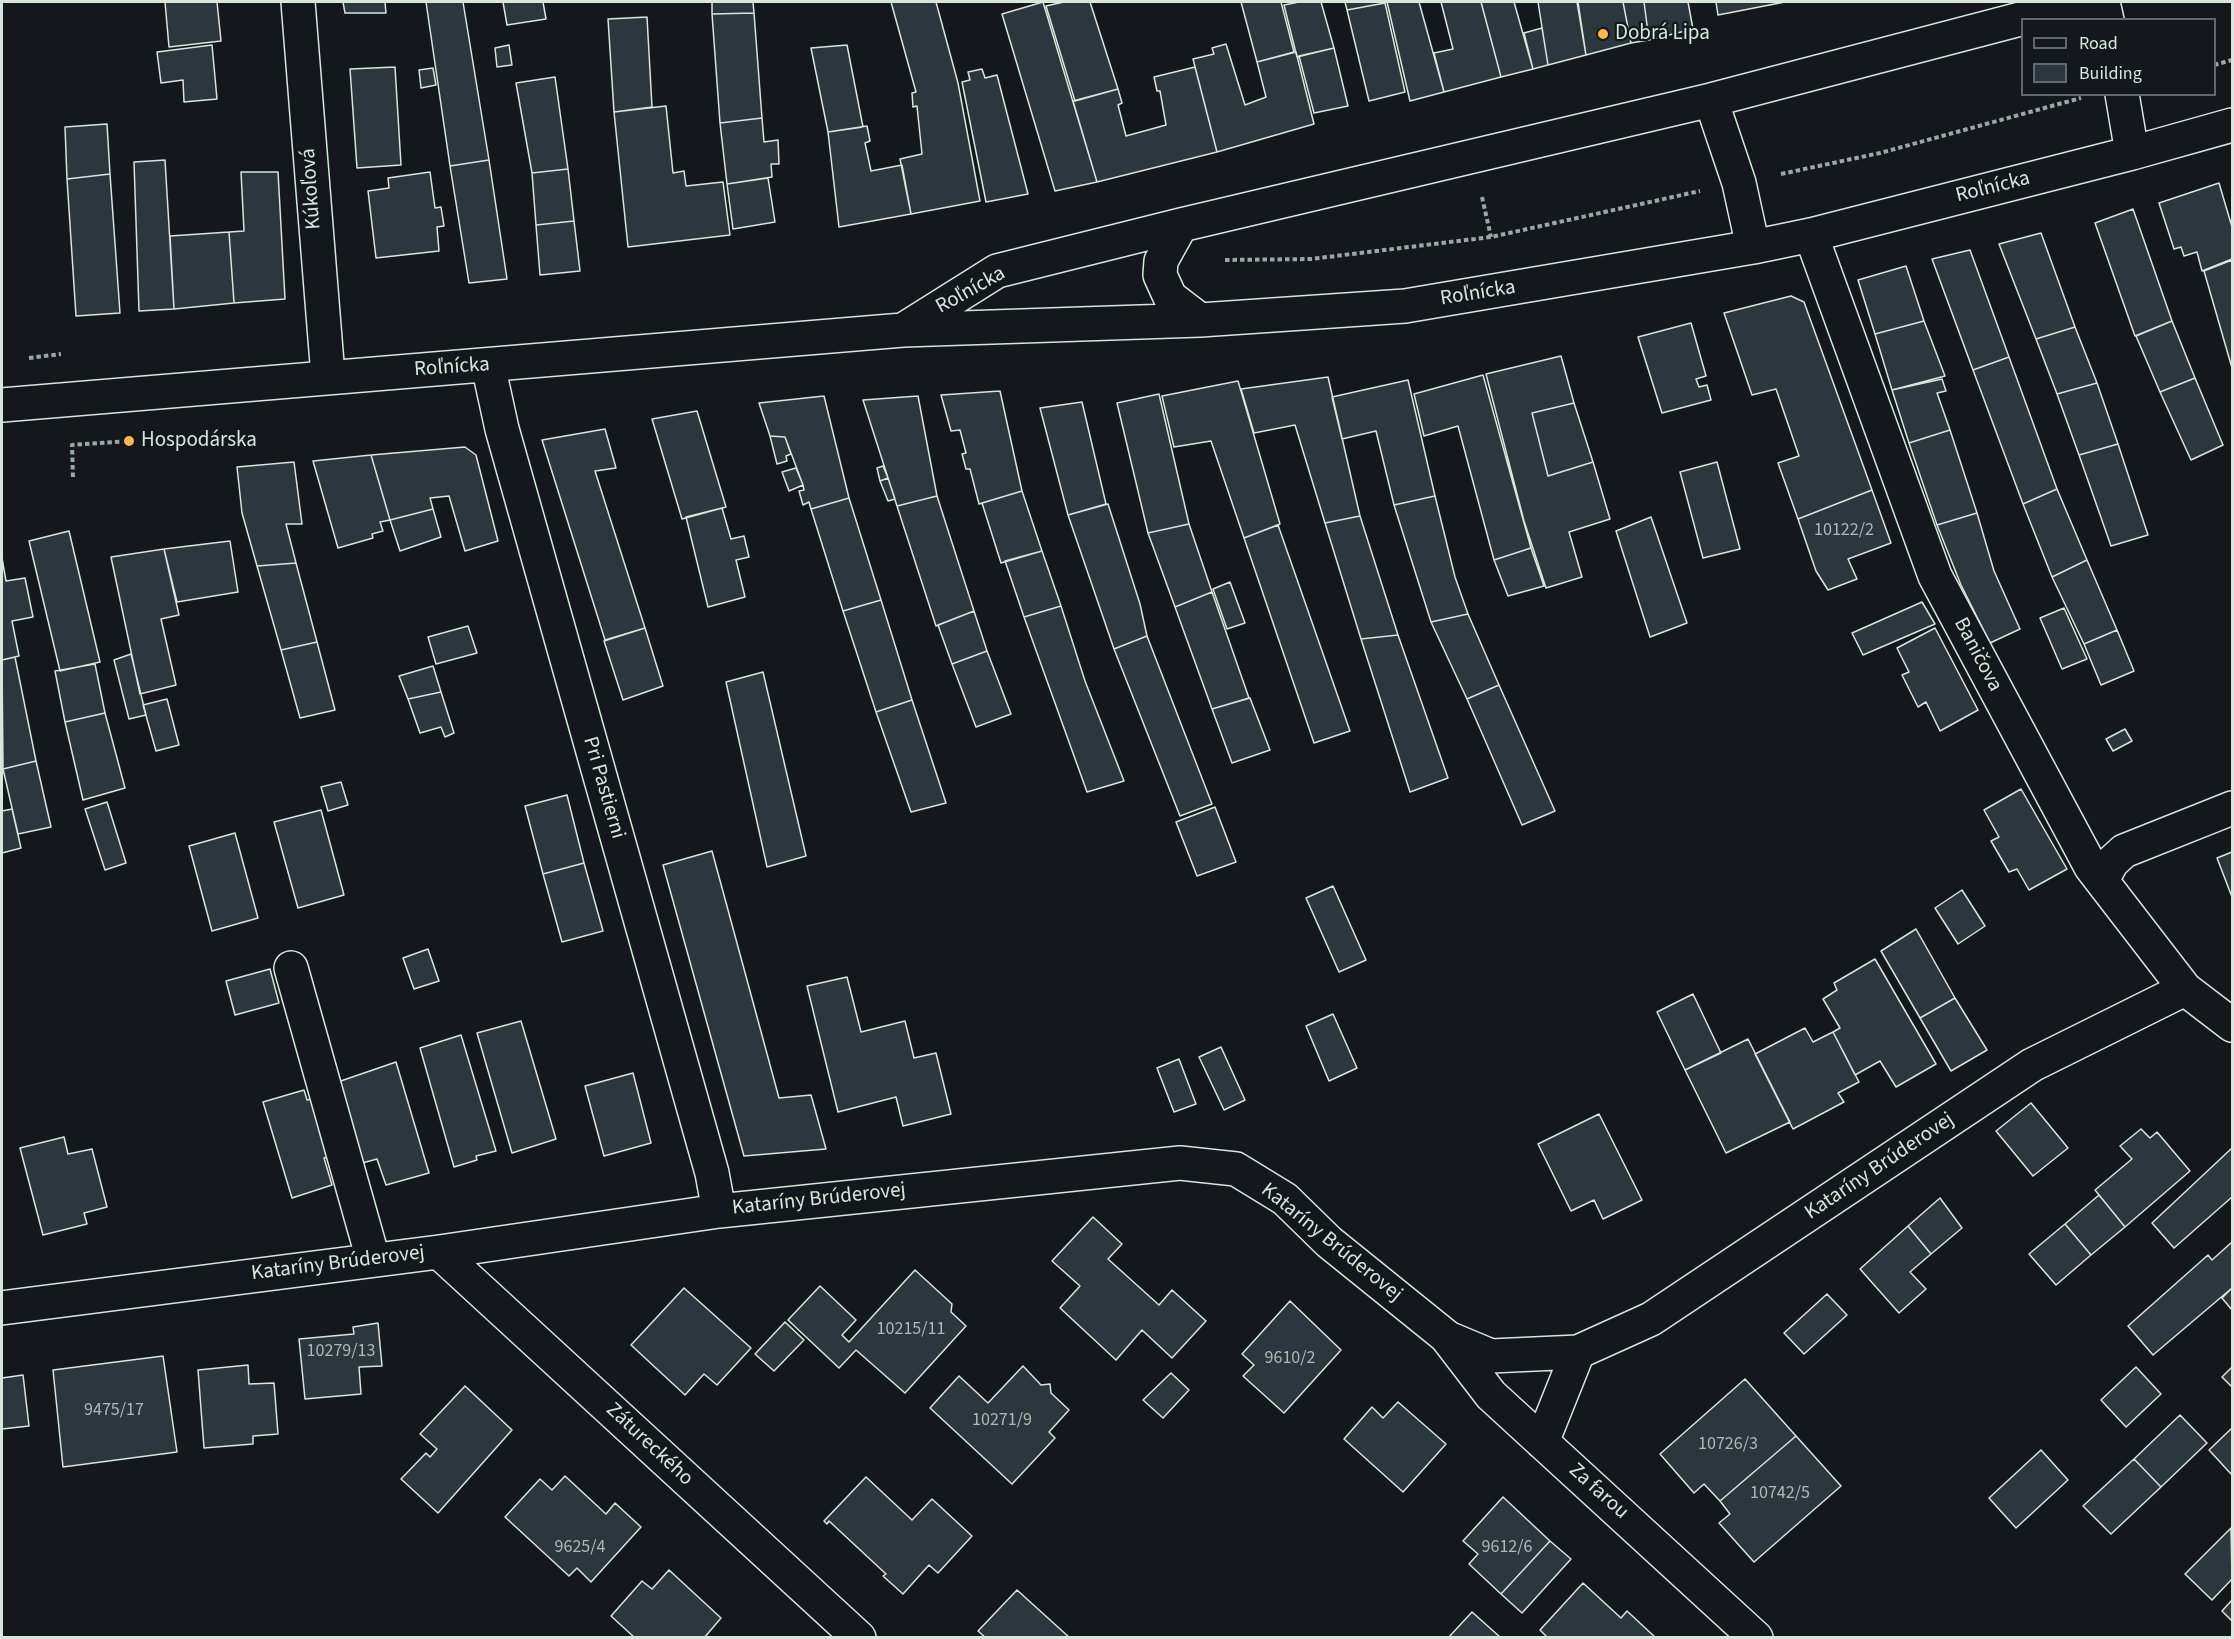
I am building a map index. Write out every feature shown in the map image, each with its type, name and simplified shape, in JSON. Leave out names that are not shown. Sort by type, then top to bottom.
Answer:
[{"type":"street","name":"Kúkoľová","points":[[298,2],[328,376]]},
{"type":"street","name":"Roľnícka","points":[[2024,18],[2085,2]]},
{"type":"street","points":[[2103,2],[2107,18]]},
{"type":"street","name":"Roľnícka","points":[[903,330],[997,271],[1181,225],[1710,100],[2021,19]]},
{"type":"street","points":[[2122,96],[2132,153]]},
{"type":"street","points":[[1710,100],[1739,183],[1753,247]]},
{"type":"street","name":"Roľnícka","points":[[2,405],[328,376],[903,330],[1200,320],[1405,306],[1753,247],[1811,235],[2132,153],[2232,125]]},
{"type":"street","points":[[1181,225],[1161,261],[1160,275],[1170,297],[1200,320]]},
{"type":"street","name":"Baničova","points":[[1811,235],[1935,576],[2096,874],[2186,989],[2232,1024]]},
{"type":"street","name":"Pri Pastierni","points":[[488,365],[502,429],[712,1173],[719,1211]]},
{"type":"street","points":[[2096,874],[2124,851],[2232,808]]},
{"type":"street","points":[[291,968],[373,1259]]},
{"type":"street","name":"Kataríny Brúderovej","points":[[2,1308],[439,1251],[719,1211],[1180,1162],[1236,1168],[1285,1199],[1329,1242],[1448,1338],[1491,1356],[1578,1352],[1651,1319],[2032,1065],[2186,989]]},
{"type":"street","name":"Zátureckého","points":[[439,1251],[859,1638]]},
{"type":"street","name":"Za farou","points":[[1448,1338],[1491,1395],[1756,1638]]},
{"type":"street","points":[[1542,1442],[1578,1352]]},
{"type":"path","points":[[2216,64],[2232,60]]},
{"type":"path","points":[[1161,261],[1311,259],[1491,237],[1880,153],[2082,98]]},
{"type":"path","points":[[73,477],[72,446],[129,441]]},
{"type":"building","points":[[165,2],[217,2],[221,41],[169,47]]},
{"type":"building","points":[[343,2],[385,2],[386,13],[345,13]]},
{"type":"building","points":[[426,2],[463,2],[489,160],[450,166]]},
{"type":"building","points":[[503,2],[543,2],[546,19],[507,25]]},
{"type":"building","points":[[712,2],[753,2],[754,13],[712,14]]},
{"type":"building","points":[[891,2],[936,2],[958,83],[980,201],[911,214],[900,159],[922,154],[917,106],[913,107],[912,93],[916,92]]},
{"type":"building","points":[[1043,2],[1097,182],[1055,191],[1002,14]]},
{"type":"building","points":[[1064,2],[1090,2],[1118,89],[1075,101],[1046,6]]},
{"type":"building","points":[[1241,2],[1281,2],[1294,52],[1257,62]]},
{"type":"building","points":[[1321,2],[1334,48],[1297,57],[1284,5]]},
{"type":"building","points":[[1345,2],[1385,2],[1385,3],[1347,10]]},
{"type":"building","points":[[1387,2],[1419,2],[1444,92],[1410,101]]},
{"type":"building","points":[[1441,2],[1481,2],[1501,77],[1444,92],[1434,53],[1453,49]]},
{"type":"building","points":[[1481,2],[1514,2],[1533,69],[1501,77]]},
{"type":"building","points":[[1538,2],[1577,2],[1586,55],[1548,65]]},
{"type":"building","points":[[1578,2],[1623,2],[1631,43],[1586,55]]},
{"type":"building","points":[[1623,2],[1644,2],[1649,40],[1631,43]]},
{"type":"building","points":[[1644,2],[1688,2],[1693,29],[1649,40]]},
{"type":"building","points":[[1716,2],[1785,2],[1718,15]]},
{"type":"building","points":[[1385,3],[1405,92],[1369,101],[1347,10]]},
{"type":"building","points":[[754,13],[762,118],[720,123],[712,14]]},
{"type":"building","points":[[647,17],[652,107],[614,112],[608,19]]},
{"type":"building","points":[[1542,28],[1548,65],[1533,69],[1524,33]]},
{"type":"building","points":[[1226,44],[1245,105],[1266,97],[1257,62],[1296,52],[1314,124],[1217,152],[1193,59],[1214,54],[1212,48]]},
{"type":"building","points":[[212,45],[217,99],[184,102],[183,80],[161,83],[157,52]]},
{"type":"building","points":[[509,45],[512,65],[497,67],[495,48]]},
{"type":"building","points":[[847,45],[863,127],[828,132],[811,48]]},
{"type":"building","points":[[1334,48],[1348,106],[1314,113],[1299,56]]},
{"type":"building","points":[[395,67],[401,165],[357,168],[350,69]]},
{"type":"building","points":[[1195,67],[1217,152],[1097,182],[1073,101],[1118,89],[1122,103],[1118,105],[1126,136],[1166,125],[1160,91],[1157,91],[1154,77]]},
{"type":"building","points":[[433,68],[436,85],[421,88],[419,70]]},
{"type":"building","points":[[982,69],[985,78],[997,75],[1028,194],[986,202],[962,82],[970,80],[968,72]]},
{"type":"building","points":[[555,77],[568,169],[532,173],[516,83]]},
{"type":"building","points":[[666,106],[673,173],[684,171],[686,186],[723,182],[730,235],[628,247],[614,112]]},
{"type":"building","points":[[762,118],[764,142],[778,140],[779,164],[771,164],[772,177],[727,184],[720,123]]},
{"type":"building","points":[[107,124],[110,174],[67,179],[65,127]]},
{"type":"building","points":[[867,126],[870,141],[865,143],[871,171],[902,165],[911,214],[839,227],[828,132]]},
{"type":"building","points":[[165,160],[174,309],[139,311],[134,162]]},
{"type":"building","points":[[489,160],[507,279],[469,283],[450,166]]},
{"type":"building","points":[[568,169],[574,221],[536,225],[532,173]]},
{"type":"building","points":[[241,172],[278,172],[285,299],[234,303],[229,232],[244,231]]},
{"type":"building","points":[[430,172],[435,208],[441,207],[444,226],[437,227],[439,251],[376,258],[368,191],[389,188],[388,178]]},
{"type":"building","points":[[110,174],[120,313],[76,316],[67,179]]},
{"type":"building","points":[[768,178],[775,222],[733,229],[727,184]]},
{"type":"building","points":[[2219,183],[2232,227],[2232,259],[2202,271],[2197,252],[2184,256],[2181,247],[2174,249],[2159,203]]},
{"type":"building","points":[[2133,209],[2172,321],[2135,336],[2095,223]]},
{"type":"building","points":[[574,221],[580,271],[540,275],[536,225]]},
{"type":"building","points":[[229,232],[234,303],[174,309],[170,236]]},
{"type":"building","points":[[2041,233],[2075,327],[2036,339],[1999,244]]},
{"type":"building","points":[[1970,250],[2009,357],[1973,370],[1932,259]]},
{"type":"building","points":[[2232,260],[2232,368],[2204,271]]},
{"type":"building","points":[[1906,266],[1924,321],[1875,334],[1858,280]]},
{"type":"building","points":[[1791,296],[1804,302],[1872,490],[1798,519],[1778,463],[1799,456],[1776,389],[1752,395],[1724,313]]},
{"type":"building","points":[[1924,321],[1945,376],[1892,390],[1875,334]]},
{"type":"building","points":[[2172,321],[2195,378],[2160,392],[2136,336]]},
{"type":"building","points":[[1691,323],[1706,376],[1696,379],[1699,387],[1707,385],[1711,400],[1662,413],[1638,337]]},
{"type":"building","points":[[2075,327],[2097,383],[2057,394],[2036,339]]},
{"type":"building","points":[[1561,356],[1574,403],[1532,413],[1548,476],[1593,462],[1610,519],[1569,532],[1582,577],[1546,588],[1524,521],[1486,374]]},
{"type":"building","points":[[2009,357],[2057,489],[2023,504],[1973,370]]},
{"type":"building","points":[[1483,375],[1531,548],[1494,560],[1458,426],[1424,436],[1414,394]]},
{"type":"building","points":[[1328,377],[1360,516],[1325,523],[1295,425],[1254,433],[1241,389]]},
{"type":"building","points":[[2195,378],[2223,445],[2191,460],[2160,392]]},
{"type":"building","points":[[1942,379],[1946,391],[1937,393],[1950,430],[1909,443],[1892,390]]},
{"type":"building","points":[[1408,380],[1435,496],[1394,505],[1376,431],[1342,439],[1332,397]]},
{"type":"building","points":[[1238,381],[1280,524],[1244,538],[1211,441],[1174,447],[1162,396]]},
{"type":"building","points":[[2097,383],[2118,444],[2079,455],[2057,394]]},
{"type":"building","points":[[1000,391],[1022,491],[979,504],[970,469],[966,469],[962,454],[966,453],[960,430],[951,431],[941,395]]},
{"type":"building","points":[[1159,394],[1189,524],[1148,533],[1117,403]]},
{"type":"building","points":[[824,396],[849,498],[811,509],[809,502],[803,505],[799,491],[804,490],[803,485],[785,437],[770,436],[759,403]]},
{"type":"building","points":[[918,396],[937,496],[897,506],[863,400]]},
{"type":"building","points":[[1082,402],[1106,504],[1068,515],[1040,408]]},
{"type":"building","points":[[1574,403],[1593,462],[1548,476],[1532,413]]},
{"type":"building","points":[[697,411],[726,507],[682,519],[652,419]]},
{"type":"building","points":[[605,429],[616,468],[595,471],[645,628],[605,640],[542,440]]},
{"type":"building","points":[[1950,430],[1977,513],[1937,525],[1909,443]]},
{"type":"building","points":[[770,436],[785,437],[791,454],[786,456],[787,461],[777,464]]},
{"type":"building","points":[[2118,444],[2148,535],[2111,546],[2079,455]]},
{"type":"building","points":[[465,447],[476,455],[498,541],[465,551],[449,496],[430,498],[433,509],[390,520],[371,455]]},
{"type":"building","points":[[371,455],[390,520],[380,522],[383,531],[372,534],[373,538],[338,548],[313,461]]},
{"type":"building","points":[[294,462],[302,524],[286,524],[296,563],[257,566],[242,513],[237,467]]},
{"type":"building","points":[[1717,462],[1740,549],[1703,558],[1680,472]]},
{"type":"building","points":[[883,466],[888,478],[880,481],[877,468]]},
{"type":"building","points":[[796,468],[803,485],[789,491],[782,472]]},
{"type":"building","points":[[888,478],[895,499],[888,501],[880,481]]},
{"type":"building","points":[[2057,489],[2087,560],[2052,577],[2023,504]]},
{"type":"building","points":[[1872,490],[1891,543],[1848,559],[1857,579],[1828,590],[1816,571],[1798,519]]},
{"type":"building","points":[[1022,491],[1042,551],[1001,563],[982,503]]},
{"type":"building","points":[[937,496],[974,611],[936,626],[897,506]]},
{"type":"building","points":[[1435,496],[1455,577],[1468,614],[1431,622],[1394,505]]},
{"type":"building","points":[[849,498],[881,600],[843,611],[811,509]]},
{"type":"building","points":[[1108,504],[1140,604],[1147,636],[1114,649],[1068,515]]},
{"type":"building","points":[[722,508],[731,539],[744,536],[749,557],[736,560],[745,597],[708,607],[686,517]]},
{"type":"building","points":[[433,509],[441,537],[400,551],[390,520]]},
{"type":"building","points":[[1977,513],[1994,571],[2020,629],[1990,643],[1961,585],[1937,525]]},
{"type":"building","points":[[1360,516],[1398,635],[1361,639],[1325,523]]},
{"type":"building","points":[[1651,517],[1687,623],[1650,637],[1616,531]]},
{"type":"building","points":[[1189,524],[1212,592],[1175,607],[1148,533]]},
{"type":"building","points":[[1278,525],[1350,731],[1314,743],[1244,538]]},
{"type":"building","points":[[69,531],[100,662],[60,671],[29,541]]},
{"type":"building","points":[[230,541],[238,592],[177,602],[164,549]]},
{"type":"building","points":[[1531,548],[1544,586],[1508,596],[1494,560]]},
{"type":"building","points":[[164,549],[179,615],[161,619],[176,685],[140,694],[111,557]]},
{"type":"building","points":[[1042,551],[1061,606],[1024,617],[1005,561]]},
{"type":"building","points":[[2,558],[6,581],[25,578],[33,617],[12,621],[19,656],[2,660]]},
{"type":"building","points":[[2087,560],[2117,630],[2084,644],[2052,577]]},
{"type":"building","points":[[296,563],[317,642],[281,650],[257,566]]},
{"type":"building","points":[[1230,582],[1245,623],[1227,629],[1213,589]]},
{"type":"building","points":[[1212,592],[1249,698],[1212,709],[1175,607]]},
{"type":"building","points":[[881,600],[912,700],[876,712],[843,611]]},
{"type":"building","points":[[1922,602],[1935,624],[1863,655],[1852,633]]},
{"type":"building","points":[[1061,606],[1085,681],[1124,781],[1087,792],[1024,617]]},
{"type":"building","points":[[2064,608],[2087,659],[2062,669],[2040,618]]},
{"type":"building","points":[[974,611],[987,651],[952,664],[938,625]]},
{"type":"building","points":[[1468,614],[1499,685],[1467,699],[1431,622]]},
{"type":"building","points":[[468,626],[477,653],[436,664],[428,637]]},
{"type":"building","points":[[645,628],[663,686],[623,700],[604,641]]},
{"type":"building","points":[[1935,628],[1978,710],[1940,731],[1926,702],[1918,707],[1902,675],[1909,672],[1897,648]]},
{"type":"building","points":[[2117,630],[2134,671],[2101,685],[2084,644]]},
{"type":"building","points":[[1398,635],[1448,778],[1410,792],[1361,639]]},
{"type":"building","points":[[1147,636],[1212,804],[1180,816],[1114,649]]},
{"type":"building","points":[[317,642],[335,710],[300,718],[281,650]]},
{"type":"building","points":[[987,651],[1011,714],[976,727],[952,664]]},
{"type":"building","points":[[131,654],[146,715],[129,719],[114,660]]},
{"type":"building","points":[[15,657],[36,761],[3,769],[2,660]]},
{"type":"building","points":[[95,664],[105,713],[65,722],[55,671]]},
{"type":"building","points":[[433,666],[441,692],[408,699],[399,676]]},
{"type":"building","points":[[763,672],[806,856],[767,867],[726,682]]},
{"type":"building","points":[[1499,685],[1555,811],[1522,825],[1467,699]]},
{"type":"building","points":[[441,692],[454,733],[445,737],[441,727],[420,733],[408,699]]},
{"type":"building","points":[[1250,698],[1270,750],[1232,763],[1212,709]]},
{"type":"building","points":[[167,699],[179,745],[156,751],[143,705]]},
{"type":"building","points":[[912,700],[946,803],[911,812],[876,712]]},
{"type":"building","points":[[105,713],[125,788],[83,800],[65,722]]},
{"type":"building","points":[[2125,729],[2132,741],[2113,751],[2106,739]]},
{"type":"building","points":[[36,761],[51,827],[18,834],[3,769]]},
{"type":"building","points":[[341,782],[348,805],[328,811],[321,787]]},
{"type":"building","points":[[2021,789],[2067,869],[2029,890],[2017,869],[2009,872],[1991,841],[1999,837],[1984,810]]},
{"type":"building","points":[[567,795],[584,863],[543,874],[525,806]]},
{"type":"building","points":[[107,802],[126,863],[105,870],[85,809]]},
{"type":"building","points":[[1215,807],[1236,862],[1197,876],[1176,822]]},
{"type":"building","points":[[12,809],[21,848],[2,853],[2,811]]},
{"type":"building","points":[[321,810],[344,895],[298,908],[274,822]]},
{"type":"building","points":[[235,833],[258,918],[212,931],[189,846]]},
{"type":"building","points":[[712,851],[779,1098],[811,1095],[826,1149],[744,1156],[663,865]]},
{"type":"building","points":[[2232,852],[2232,897],[2217,858]]},
{"type":"building","points":[[584,863],[603,931],[562,942],[543,874]]},
{"type":"building","points":[[1333,886],[1366,960],[1339,972],[1306,898]]},
{"type":"building","points":[[1962,890],[1985,926],[1958,944],[1935,908]]},
{"type":"building","points":[[1916,929],[1955,998],[1920,1018],[1881,951]]},
{"type":"building","points":[[428,949],[439,981],[414,989],[403,958]]},
{"type":"building","points":[[1875,959],[1936,1064],[1896,1087],[1880,1061],[1855,1075],[1833,1032],[1840,1028],[1823,999],[1837,990],[1834,983]]},
{"type":"building","points":[[270,969],[279,1003],[235,1015],[226,981]]},
{"type":"building","points":[[847,977],[861,1032],[905,1021],[914,1058],[936,1053],[951,1114],[903,1126],[896,1097],[838,1112],[807,986]]},
{"type":"building","points":[[1693,994],[1721,1053],[1685,1070],[1657,1012]]},
{"type":"building","points":[[1955,998],[1987,1050],[1951,1071],[1920,1018]]},
{"type":"building","points":[[1333,1014],[1357,1068],[1329,1081],[1306,1026]]},
{"type":"building","points":[[521,1021],[556,1139],[512,1153],[477,1033]]},
{"type":"building","points":[[1805,1028],[1813,1042],[1833,1032],[1859,1082],[1838,1093],[1844,1102],[1793,1129],[1755,1054]]},
{"type":"building","points":[[461,1035],[496,1151],[476,1156],[477,1160],[454,1167],[420,1048]]},
{"type":"building","points":[[1748,1039],[1790,1122],[1726,1153],[1685,1070]]},
{"type":"building","points":[[1221,1047],[1245,1100],[1224,1110],[1199,1057]]},
{"type":"building","points":[[1179,1059],[1196,1104],[1174,1112],[1157,1068]]},
{"type":"building","points":[[396,1062],[429,1173],[386,1185],[377,1159],[355,1165],[332,1084]]},
{"type":"building","points":[[633,1073],[651,1143],[604,1156],[585,1086]]},
{"type":"building","points":[[304,1090],[307,1100],[311,1099],[328,1157],[324,1158],[332,1185],[292,1198],[263,1102]]},
{"type":"building","points":[[2031,1103],[2068,1148],[2033,1176],[1996,1131]]},
{"type":"building","points":[[1599,1114],[1642,1200],[1603,1219],[1594,1200],[1571,1211],[1538,1144]]},
{"type":"building","points":[[2141,1129],[2150,1138],[2157,1132],[2190,1171],[2125,1227],[2095,1190],[2132,1159],[2120,1146]]},
{"type":"building","points":[[64,1137],[68,1154],[92,1149],[107,1207],[84,1213],[87,1224],[43,1235],[20,1148]]},
{"type":"building","points":[[2232,1148],[2232,1197],[2174,1248],[2152,1223]]},
{"type":"building","points":[[2099,1195],[2125,1227],[2091,1255],[2065,1224]]},
{"type":"building","points":[[1940,1198],[1962,1228],[1931,1254],[1908,1226]]},
{"type":"building","points":[[1093,1217],[1122,1244],[1108,1259],[1159,1305],[1172,1290],[1206,1321],[1172,1358],[1142,1330],[1116,1360],[1060,1308],[1080,1286],[1052,1261]]},
{"type":"building","points":[[2065,1224],[2091,1255],[2056,1285],[2029,1254]]},
{"type":"building","points":[[1908,1226],[1931,1254],[1910,1272],[1926,1289],[1899,1313],[1860,1269]]},
{"type":"building","points":[[2232,1242],[2232,1288],[2153,1355],[2128,1326],[2208,1255],[2212,1260]]},
{"type":"building","points":[[915,1270],[952,1304],[951,1312],[966,1326],[905,1393],[856,1350],[839,1368],[788,1320],[820,1286],[856,1320],[842,1335],[849,1342]]},
{"type":"building","points":[[684,1288],[751,1348],[717,1385],[704,1374],[685,1395],[631,1345]]},
{"type":"building","points":[[2232,1288],[2232,1310],[2222,1298]]},
{"type":"building","points":[[1827,1294],[1847,1315],[1804,1354],[1784,1333]]},
{"type":"building","points":[[1290,1301],[1341,1350],[1284,1413],[1243,1376],[1254,1365],[1242,1354]]},
{"type":"building","points":[[785,1322],[804,1340],[774,1371],[755,1354]]},
{"type":"building","points":[[378,1323],[382,1366],[359,1367],[361,1394],[305,1399],[299,1339],[354,1334],[353,1327]]},
{"type":"building","points":[[163,1356],[177,1452],[63,1467],[53,1370]]},
{"type":"building","points":[[248,1365],[249,1384],[274,1383],[278,1434],[253,1436],[253,1444],[204,1448],[198,1370]]},
{"type":"building","points":[[1023,1366],[1041,1385],[1050,1384],[1051,1393],[1069,1410],[1049,1432],[1055,1438],[1012,1484],[930,1408],[959,1376],[988,1403]]},
{"type":"building","points":[[2136,1367],[2161,1394],[2126,1427],[2101,1400]]},
{"type":"building","points":[[2232,1367],[2232,1387],[2222,1377]]},
{"type":"building","points":[[1171,1373],[1189,1390],[1163,1418],[1143,1400]]},
{"type":"building","points":[[23,1375],[29,1426],[2,1429],[2,1378]]},
{"type":"building","points":[[1745,1379],[1796,1436],[1720,1501],[1704,1484],[1694,1493],[1660,1454]]},
{"type":"building","points":[[465,1386],[512,1430],[438,1513],[401,1479],[426,1453],[430,1457],[437,1449],[420,1434]]},
{"type":"building","points":[[1398,1402],[1446,1444],[1403,1492],[1344,1439],[1372,1407],[1383,1418]]},
{"type":"building","points":[[2180,1415],[2207,1443],[2161,1487],[2134,1459]]},
{"type":"building","points":[[2232,1428],[2232,1475],[2209,1450]]},
{"type":"building","points":[[1796,1436],[1841,1486],[1754,1562],[1719,1523],[1730,1514],[1720,1501]]},
{"type":"building","points":[[2041,1450],[2068,1480],[2016,1528],[1989,1498]]},
{"type":"building","points":[[2134,1459],[2161,1487],[2111,1534],[2083,1506]]},
{"type":"building","points":[[565,1476],[606,1514],[615,1503],[641,1527],[591,1582],[577,1568],[569,1576],[505,1517],[540,1479],[552,1490]]},
{"type":"building","points":[[866,1477],[912,1520],[932,1499],[972,1536],[938,1573],[929,1565],[903,1594],[883,1576],[886,1574],[829,1521],[827,1524],[824,1521]]},
{"type":"building","points":[[1503,1497],[1550,1541],[1501,1594],[1469,1564],[1478,1554],[1463,1541]]},
{"type":"building","points":[[2231,1528],[2232,1579],[2212,1600],[2185,1574]]},
{"type":"building","points":[[1550,1541],[1571,1559],[1522,1613],[1501,1594]]},
{"type":"building","points":[[669,1570],[721,1618],[704,1638],[635,1638],[611,1616],[642,1581],[652,1589]]},
{"type":"building","points":[[1583,1583],[1621,1618],[1627,1611],[1656,1638],[1548,1638],[1540,1630]]},
{"type":"building","points":[[1017,1590],[1070,1638],[986,1638],[978,1631]]},
{"type":"building","points":[[2232,1600],[2232,1621],[2222,1611]]},
{"type":"building","points":[[1472,1612],[1500,1637],[1448,1638]]},
{"type":"place","name":"Dobrá Lipa","points":[[1603,34]]},
{"type":"place","name":"Hospodárska","points":[[129,441]]}]
